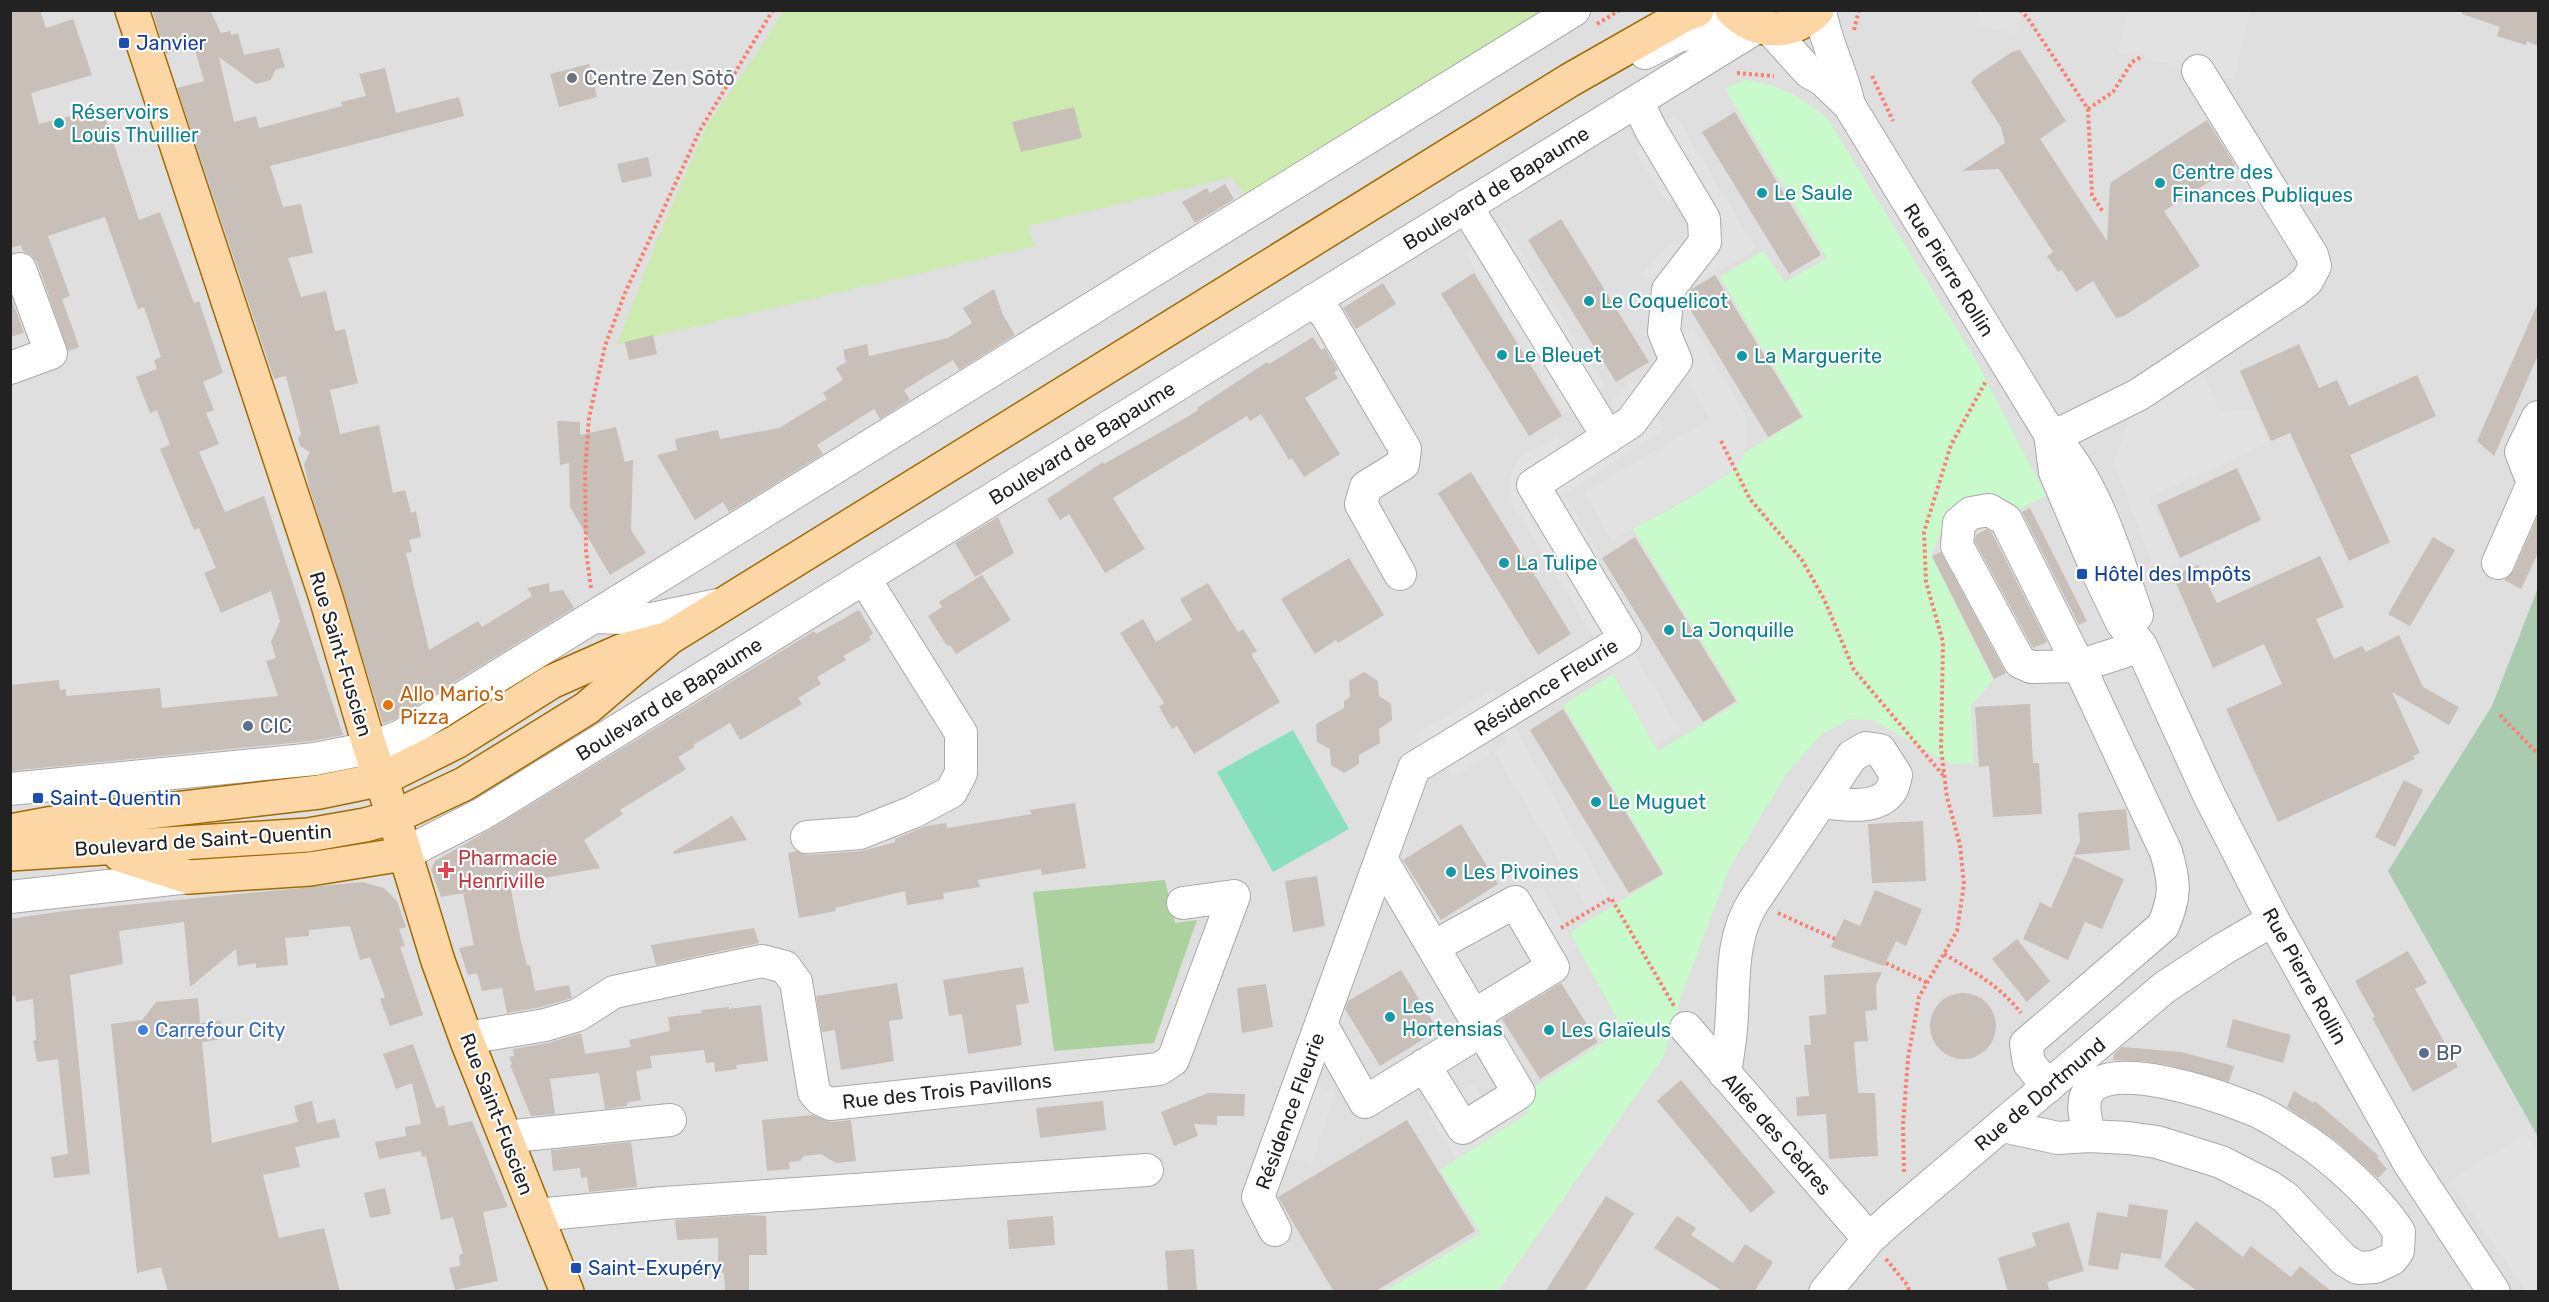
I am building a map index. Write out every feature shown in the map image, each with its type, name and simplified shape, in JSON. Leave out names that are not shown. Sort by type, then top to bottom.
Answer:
[{"type":"main road","name":"Rue Saint-Fuscien","points":[[132,10],[326,598],[404,854],[467,1041],[536,1215],[563,1291]]},
{"type":"main road","name":"Boulevard de Bapaume","points":[[1570,80],[1652,10]]},
{"type":"main road","name":"Boulevard de Bapaume","points":[[394,817],[464,784],[587,708],[669,638],[1570,80],[1684,15],[1697,10]]},
{"type":"main road","points":[[1751,22],[1784,29],[1797,25],[1818,10]]},
{"type":"main road","name":"Boulevard de Bapaume","points":[[382,780],[456,742],[551,682],[621,651],[669,638]]},
{"type":"main road","points":[[394,817],[423,787],[467,762],[576,689],[621,651]]},
{"type":"main road","points":[[98,848],[126,834],[308,813],[355,805],[382,780]]},
{"type":"main road","name":"Boulevard de Saint-Quentin","points":[[10,831],[48,824],[319,792],[382,780]]},
{"type":"main road","name":"Boulevard de Saint-Quentin","points":[[10,854],[308,835],[365,825],[394,817]]},
{"type":"main road","points":[[98,848],[189,877],[310,869],[404,854]]},
{"type":"street","points":[[10,789],[315,759],[370,748],[401,736],[1574,10]]},
{"type":"street","name":"Rue Pierre Rollin","points":[[1818,10],[1842,77],[1849,105]]},
{"type":"street","points":[[1395,190],[1473,160],[1648,51],[1678,36],[1751,22]]},
{"type":"street","name":"Boulevard de Bapaume","points":[[404,854],[482,814],[1637,101],[1751,22]]},
{"type":"street","name":"Rue Pierre Rollin","points":[[1751,22],[1809,72],[1823,80],[1849,105],[2050,434],[2066,451],[2098,509],[2138,616],[2141,646],[2209,795],[2273,920],[2409,1163],[2494,1292]]},
{"type":"street","points":[[2050,434],[2065,431],[2138,395],[2295,291],[2307,281],[2315,266],[2312,255],[2198,71]]},
{"type":"street","name":"Résidence Fleurie","points":[[1275,1230],[1258,1197],[1414,768],[1625,639],[1533,485],[1631,422],[1676,361],[1664,332],[1668,290],[1705,242],[1704,219],[1637,101]]},
{"type":"street","points":[[1466,206],[1608,437]]},
{"type":"street","points":[[10,272],[20,269],[51,353],[10,368]]},
{"type":"street","points":[[1314,300],[1327,316],[1405,449],[1403,464],[1366,487],[1360,504],[1400,574]]},
{"type":"street","points":[[2498,562],[2532,483],[2522,452],[2538,417]]},
{"type":"street","points":[[2048,1087],[2029,1063],[2026,1044],[2163,926],[2172,903],[2174,878],[2166,852],[2079,666],[2006,520],[1989,510],[1971,513],[1959,524],[1957,546],[2020,662],[2031,667],[2079,666],[2141,646]]},
{"type":"street","points":[[807,837],[860,833],[913,812],[951,792],[961,773],[961,733],[864,578]]},
{"type":"street","points":[[594,617],[652,619],[726,603]]},
{"type":"street","points":[[1725,1074],[1738,939],[1754,901],[1821,802]]},
{"type":"street","points":[[1381,860],[1519,1093],[1463,1128],[1424,1065]]},
{"type":"street","name":"Boulevard de Saint-Quentin","points":[[10,897],[189,877]]},
{"type":"street","name":"Rue des Trois Pavillons","points":[[467,1041],[479,1036],[545,1024],[578,1015],[614,992],[762,961],[785,967],[796,982],[814,1092],[820,1099],[830,1104],[1160,1069],[1173,1060],[1234,896],[1183,903]]},
{"type":"street","name":"Résidence Fleurie","points":[[1321,1024],[1365,1102],[1424,1065],[1553,967],[1515,902],[1433,947]]},
{"type":"street","name":"Rue de Dortmund","points":[[1825,1292],[1869,1239],[2165,987],[2273,920]]},
{"type":"street","name":"Allée des Cèdres","points":[[1686,1028],[1869,1239]]},
{"type":"street","points":[[2003,1126],[2058,1138],[2089,1136],[2157,1142],[2221,1162],[2270,1187],[2286,1198],[2344,1260],[2358,1268],[2385,1264],[2398,1251],[2399,1233],[2360,1187],[2322,1152],[2251,1108],[2196,1090],[2161,1082],[2122,1078],[2101,1081],[2089,1090],[2084,1103],[2089,1136]]},
{"type":"street","points":[[506,1137],[670,1120]]},
{"type":"street","points":[[536,1215],[664,1203],[1147,1170]]},
{"type":"path","points":[[594,617],[586,551],[585,472],[589,418],[605,346],[625,293],[700,130],[773,10]]},
{"type":"path","points":[[1857,39],[1854,31],[1859,10]]},
{"type":"path","points":[[2020,10],[2027,17],[2088,109],[2092,195],[2103,212]]},
{"type":"path","points":[[2088,109],[2113,92],[2132,62],[2143,56]]},
{"type":"path","points":[[1727,72],[1776,76]]},
{"type":"path","points":[[1905,1207],[1903,1125],[1908,1058],[1919,997],[1957,931],[1964,884],[1960,844],[1947,797],[1941,748],[1943,642],[1926,582],[1924,532],[1951,445],[2002,354]]},
{"type":"path","points":[[1721,441],[1750,498],[1802,560],[1824,599],[1854,670],[1945,777]]},
{"type":"path","points":[[2500,715],[2538,754]]},
{"type":"path","points":[[1540,942],[1611,898],[1686,1028]]},
{"type":"path","points":[[1754,901],[1835,939]]},
{"type":"path","points":[[1944,954],[1984,977],[2007,996],[2038,1034]]},
{"type":"path","points":[[1886,963],[1928,983]]},
{"type":"path","points":[[1869,1239],[1908,1286],[1909,1292]]},
{"type":"shaded area","points":[[10,11],[2538,11],[2538,1291],[11,1291]]},
{"type":"shaded area","points":[[1979,11],[2022,11],[2016,34],[1975,24]]},
{"type":"shaded area","points":[[2128,11],[2250,11],[2234,80],[2118,52]]},
{"type":"shaded area","points":[[1676,116],[1756,249],[1698,282],[1640,277],[1670,242],[1680,245],[1689,226],[1685,211],[1676,196],[1667,203],[1635,151],[1661,120]]},
{"type":"shaded area","points":[[1505,227],[1606,388],[1564,413],[1465,253]]},
{"type":"shaded area","points":[[1694,328],[1745,414],[1748,437],[1741,460],[1729,474],[1612,540],[1584,492],[1709,420],[1669,344]]},
{"type":"shaded area","points":[[2202,373],[2219,410],[2255,411],[2268,443],[2150,497],[2180,563],[2156,574],[2114,463],[2131,415]]},
{"type":"shaded area","points":[[1632,378],[1653,392],[1648,399],[1665,429],[1564,494],[1599,554],[1581,565],[1616,625],[1594,638],[1512,503],[1508,490],[1510,477],[1519,458],[1557,435],[1580,455],[1630,421],[1609,405]]},
{"type":"shaded area","points":[[1625,639],[1680,730],[1656,746],[1602,654],[1506,712],[1611,898],[1590,911],[1494,752],[1508,742],[1495,719],[1476,730],[1490,754],[1454,777],[1440,753],[1429,759],[1415,734],[1494,689],[1498,695],[1595,640]]},
{"type":"shaded area","points":[[1541,886],[1577,948],[1536,971],[1510,926],[1456,957],[1433,947]]},
{"type":"shaded area","points":[[1474,1084],[1491,1111],[1515,1096],[1526,1114],[1456,1158],[1427,1113]]},
{"type":"shaded area","points":[[1313,1085],[1335,1092],[1312,1164],[1289,1157]]},
{"type":"shaded area","points":[[2526,1134],[2538,1150],[2538,1291],[2527,1291],[2517,1279],[2450,1180]]},
{"type":"green space","points":[[783,11],[1548,11],[1246,196],[1232,177],[1027,226],[1035,246],[617,345],[659,235],[707,125]]},
{"type":"green space","points":[[1745,80],[1779,88],[1808,104],[1827,118],[1977,362],[2046,496],[2011,513],[1956,512],[1942,530],[1931,555],[1993,680],[1971,705],[1973,763],[1951,764],[1873,720],[1850,719],[1822,734],[1787,773],[1729,869],[1682,994],[1664,1056],[1498,1291],[1383,1292],[1481,1233],[1440,1170],[1528,1113],[1519,1097],[1623,1030],[1570,932],[1665,874],[1563,705],[1613,674],[1658,751],[1739,702],[1633,529],[1711,485],[1737,464],[1743,454],[1804,417],[1720,277],[1763,251],[1785,282],[1827,258],[1725,89]]},
{"type":"green space","points":[[2538,588],[2538,1137],[2388,871],[2492,706]]},
{"type":"green space","points":[[1293,730],[1349,829],[1273,872],[1217,772]]},
{"type":"green space","points":[[1165,880],[1175,923],[1197,920],[1154,1043],[1054,1051],[1033,892]]},
{"type":"building","points":[[10,10],[40,10],[46,28],[73,19],[92,75],[31,93],[39,124],[102,108],[139,220],[160,212],[194,303],[199,301],[223,373],[203,382],[214,410],[206,413],[219,444],[199,452],[225,512],[264,496],[343,735],[312,741],[10,771],[10,685],[59,680],[60,690],[66,689],[66,696],[160,688],[162,708],[278,696],[266,661],[276,658],[271,642],[280,621],[271,591],[221,613],[204,573],[216,568],[199,528],[194,530],[160,449],[170,445],[157,410],[150,413],[136,377],[157,369],[154,360],[161,357],[144,307],[138,309],[105,217],[48,236],[70,296],[62,299],[79,347],[68,351],[37,262],[23,251],[21,245],[10,248]]},
{"type":"building","points":[[152,10],[210,10],[221,33],[230,31],[231,35],[238,33],[244,55],[279,48],[285,67],[275,70],[271,80],[256,84],[219,57],[234,122],[256,116],[259,128],[342,106],[341,102],[366,96],[359,74],[385,68],[396,113],[459,97],[464,116],[270,166],[283,207],[301,204],[313,253],[288,258],[301,297],[326,291],[335,331],[345,329],[358,383],[330,390],[340,434],[379,425],[393,493],[405,490],[411,513],[416,511],[421,537],[409,540],[412,552],[406,553],[429,650],[478,621],[482,627],[532,596],[527,588],[549,583],[550,592],[563,590],[574,608],[383,724],[309,486],[304,464],[310,452],[300,446],[298,438],[301,434],[286,376],[274,379],[177,88],[204,81],[194,46],[166,54]]},
{"type":"building","points":[[2462,10],[2538,10],[2538,46],[2527,41],[2526,45],[2497,36],[2500,27],[2462,14]]},
{"type":"building","name":"Centre des Finances Publiques","points":[[2020,50],[2066,121],[2040,139],[2107,241],[2110,184],[2207,120],[2235,165],[2164,211],[2200,266],[2124,316],[2116,318],[2093,281],[2076,292],[2062,270],[2058,272],[2047,256],[2053,252],[1999,169],[1962,171],[2005,143],[2001,127],[1971,82],[1976,76],[2012,52]]},
{"type":"building","points":[[589,64],[597,97],[559,107],[550,74]]},
{"type":"building","points":[[1074,107],[1082,138],[1021,152],[1012,122]]},
{"type":"building","name":"Le Saule","points":[[1735,112],[1821,255],[1789,274],[1702,132]]},
{"type":"building","points":[[648,157],[652,176],[622,183],[617,164]]},
{"type":"building","points":[[1225,184],[1234,199],[1195,223],[1182,202],[1207,188],[1210,193]]},
{"type":"building","name":"Le Coquelicot","points":[[1561,219],[1649,362],[1616,382],[1528,240]]},
{"type":"building","name":"Le Bleuet","points":[[1474,273],[1562,416],[1529,436],[1441,294]]},
{"type":"building","name":"La Marguerite","points":[[1715,275],[1802,417],[1768,437],[1685,301],[1690,290]]},
{"type":"building","points":[[1383,283],[1396,304],[1356,329],[1343,308]]},
{"type":"building","points":[[994,289],[1003,315],[1015,335],[959,370],[953,360],[904,390],[910,400],[880,419],[874,409],[817,445],[823,454],[729,512],[723,502],[695,520],[657,455],[677,450],[675,439],[718,430],[720,439],[779,428],[827,399],[823,393],[843,380],[836,368],[846,362],[843,350],[867,344],[869,356],[948,338],[972,323],[963,308]]},
{"type":"building","points":[[12,300],[24,333],[10,337],[10,301]]},
{"type":"building","points":[[2538,303],[2538,355],[2494,456],[2477,441]]},
{"type":"building","points":[[653,335],[657,354],[629,360],[625,342]]},
{"type":"building","points":[[1313,337],[1321,350],[1325,348],[1338,370],[1334,372],[1338,378],[1305,398],[1340,454],[1304,477],[1292,458],[1289,460],[1261,414],[1250,421],[1247,416],[1113,498],[1145,549],[1105,573],[1069,514],[1060,520],[1047,499],[1103,462],[1104,464],[1189,416],[1198,410],[1197,408],[1267,362],[1269,364]]},
{"type":"building","points":[[2299,344],[2319,388],[2337,380],[2349,406],[2417,375],[2436,416],[2350,455],[2390,542],[2349,561],[2290,433],[2271,441],[2240,371]]},
{"type":"building","points":[[557,421],[580,422],[580,435],[616,427],[625,462],[633,460],[631,530],[646,553],[610,575],[570,507],[569,463],[560,465]]},
{"type":"building","points":[[2237,468],[2261,520],[2180,558],[2157,505]]},
{"type":"building","name":"La Tulipe","points":[[1471,472],[1571,634],[1538,655],[1438,493]]},
{"type":"building","points":[[2030,508],[2087,621],[2079,625],[2022,512]]},
{"type":"building","points":[[2538,515],[2538,553],[2521,589],[2504,580],[2514,570]]},
{"type":"building","points":[[998,517],[1014,553],[975,577],[955,543]]},
{"type":"building","points":[[1987,529],[1992,533],[2047,642],[2033,648],[1975,542],[1976,535]]},
{"type":"building","name":"La Jonquille","points":[[1635,537],[1736,701],[1703,722],[1602,558]]},
{"type":"building","points":[[2433,537],[2455,550],[2410,626],[2388,614]]},
{"type":"building","points":[[1941,552],[2006,673],[1994,679],[1932,556]]},
{"type":"building","points":[[2320,556],[2344,607],[2316,619],[2334,659],[2362,646],[2366,652],[2399,635],[2423,687],[2459,707],[2449,725],[2392,692],[2420,753],[2413,756],[2415,759],[2278,822],[2226,709],[2282,684],[2264,644],[2213,668],[2173,576],[2198,565],[2217,603]]},
{"type":"building","points":[[1349,558],[1384,615],[1338,643],[1336,640],[1315,654],[1281,599]]},
{"type":"building","points":[[982,575],[1011,620],[956,654],[950,645],[947,646],[928,616],[942,607],[939,602]]},
{"type":"building","points":[[1208,583],[1238,632],[1243,629],[1257,651],[1251,654],[1280,702],[1194,754],[1177,726],[1172,729],[1159,707],[1164,703],[1120,633],[1143,619],[1156,642],[1192,620],[1180,599]]},
{"type":"building","points":[[859,610],[873,633],[869,637],[871,640],[843,656],[846,660],[817,677],[821,684],[798,698],[802,704],[740,740],[730,723],[693,745],[695,747],[678,757],[686,769],[620,810],[623,814],[584,840],[600,868],[510,884],[520,937],[527,965],[530,965],[535,991],[569,985],[572,998],[507,1013],[502,988],[482,991],[477,973],[468,975],[459,948],[474,945],[463,893],[441,897],[431,869],[435,861],[814,631],[816,634]]},
{"type":"building","points":[[1364,672],[1378,681],[1379,696],[1391,704],[1392,720],[1379,729],[1380,743],[1359,755],[1359,764],[1344,773],[1331,765],[1330,749],[1317,742],[1316,724],[1344,708],[1344,701],[1350,697],[1349,681]]},
{"type":"building","points":[[2030,704],[2033,763],[2039,763],[2042,814],[1993,817],[1989,766],[1979,767],[1975,707]]},
{"type":"building","name":"Le Muguet","points":[[1563,709],[1663,874],[1629,893],[1530,730]]},
{"type":"building","points":[[2404,780],[2423,790],[2395,847],[2375,837]]},
{"type":"building","points":[[1075,803],[1086,868],[1042,875],[1041,869],[978,880],[980,887],[943,893],[944,899],[907,905],[905,891],[835,908],[836,911],[799,918],[788,853],[797,851],[808,855],[862,851],[895,842],[895,839],[926,826],[946,823],[947,828],[1032,814],[1029,810]]},
{"type":"building","points":[[2126,809],[2130,850],[2074,855],[2080,841],[2078,813]]},
{"type":"building","points":[[732,816],[747,840],[674,854],[673,852]]},
{"type":"building","points":[[1923,821],[1926,881],[1872,883],[1868,824]]},
{"type":"building","name":"Les Pivoines","points":[[1461,824],[1498,884],[1441,920],[1403,860]]},
{"type":"building","points":[[2074,856],[2124,879],[2102,929],[2085,922],[2068,960],[2023,939],[2040,902],[2051,908]]},
{"type":"building","points":[[1317,876],[1325,926],[1293,932],[1285,881]]},
{"type":"building","points":[[362,882],[384,888],[397,901],[406,927],[399,929],[405,946],[400,947],[423,1015],[390,1026],[380,999],[385,997],[370,957],[360,960],[350,926],[309,930],[309,936],[285,938],[288,965],[256,968],[256,963],[238,966],[236,949],[190,987],[184,922],[119,931],[123,964],[70,975],[90,1174],[54,1178],[51,1157],[68,1154],[58,1059],[37,1062],[33,1041],[36,1040],[33,999],[16,1002],[15,996],[10,996],[10,919],[64,911]]},
{"type":"building","points":[[1875,890],[1922,909],[1906,946],[1896,941],[1884,966],[1831,947],[1844,919],[1860,926]]},
{"type":"building","points":[[754,928],[759,943],[656,965],[651,945]]},
{"type":"building","points":[[2017,939],[2050,981],[2027,1002],[1992,959]]},
{"type":"building","points":[[2408,951],[2427,983],[2415,989],[2458,1067],[2413,1092],[2372,1018],[2375,1017],[2355,981]]},
{"type":"building","points":[[1023,967],[1029,1003],[1016,1005],[1022,1045],[968,1054],[962,1014],[949,1016],[943,980]]},
{"type":"building","name":"Les Hortensias","points":[[1401,970],[1438,1030],[1380,1066],[1345,1009],[1348,1001]]},
{"type":"building","points":[[1882,972],[1876,985],[1877,1010],[1865,1011],[1868,1041],[1854,1042],[1858,1093],[1875,1093],[1878,1156],[1829,1159],[1826,1114],[1797,1116],[1796,1097],[1809,1096],[1804,1045],[1811,1045],[1809,1016],[1826,1014],[1824,975]]},
{"type":"building","points":[[897,983],[903,1019],[889,1021],[894,1061],[841,1070],[835,1030],[822,1032],[816,996]]},
{"type":"building","name":"Les Glaïeuls","points":[[1561,983],[1598,1042],[1540,1079],[1502,1019]]},
{"type":"building","points":[[1266,984],[1273,1027],[1242,1033],[1237,988]]},
{"type":"building","points":[[1963,993],[1975,996],[1986,1003],[1993,1014],[1996,1026],[1993,1038],[1986,1049],[1975,1056],[1963,1059],[1951,1056],[1940,1049],[1933,1038],[1930,1026],[1933,1014],[1940,1003],[1951,996]]},
{"type":"building","points":[[198,998],[200,1023],[221,1021],[223,1039],[202,1042],[212,1143],[298,1122],[294,1106],[312,1101],[317,1123],[335,1119],[340,1137],[295,1147],[300,1167],[263,1175],[279,1238],[324,1228],[340,1292],[168,1292],[161,1267],[137,1273],[111,1024],[142,1020],[156,1002]]},
{"type":"building","points":[[761,1005],[768,1061],[736,1065],[737,1069],[715,1072],[714,1062],[706,1063],[704,1050],[650,1056],[652,1068],[636,1071],[641,1100],[627,1103],[627,1106],[605,1109],[599,1073],[550,1079],[555,1114],[531,1116],[510,1065],[512,1064],[509,1057],[514,1056],[513,1049],[548,1043],[581,1033],[585,1054],[631,1047],[629,1040],[670,1031],[668,1017],[702,1013],[701,1010]]},
{"type":"building","points":[[2233,1019],[2291,1035],[2283,1063],[2226,1047]]},
{"type":"building","points":[[413,1044],[436,1108],[444,1106],[449,1126],[472,1121],[508,1207],[483,1212],[498,1281],[455,1290],[449,1268],[460,1266],[459,1255],[463,1254],[453,1217],[441,1220],[426,1156],[422,1157],[421,1151],[379,1159],[375,1142],[406,1136],[405,1127],[421,1124],[412,1083],[396,1089],[383,1054]]},
{"type":"building","points":[[2122,1047],[2181,1052],[2234,1066],[2229,1082],[2168,1065],[2113,1060],[2114,1054]]},
{"type":"building","points":[[1681,1080],[1775,1192],[1751,1213],[1657,1101]]},
{"type":"building","points":[[2294,1091],[2313,1103],[2315,1101],[2379,1156],[2377,1158],[2387,1169],[2378,1178],[2335,1140],[2287,1107]]},
{"type":"building","points":[[1208,1093],[1245,1094],[1244,1116],[1217,1116],[1217,1125],[1194,1124],[1198,1136],[1174,1146],[1161,1112]]},
{"type":"building","points":[[1103,1101],[1106,1130],[1040,1138],[1036,1108]]},
{"type":"building","points":[[812,1115],[831,1122],[851,1120],[856,1161],[836,1163],[821,1154],[804,1156],[800,1161],[789,1162],[790,1169],[767,1171],[762,1120]]},
{"type":"building","points":[[1407,1120],[1475,1231],[1374,1292],[1334,1292],[1278,1197]]},
{"type":"building","points":[[631,1142],[637,1187],[589,1192],[587,1177],[581,1178],[580,1168],[553,1171],[551,1150]]},
{"type":"building","points":[[385,1188],[391,1214],[370,1218],[364,1193]]},
{"type":"building","points":[[1606,1196],[1634,1213],[1584,1292],[1545,1292]]},
{"type":"building","points":[[2129,1204],[2168,1210],[2161,1259],[2121,1253],[2118,1270],[2088,1265],[2097,1212],[2127,1217]]},
{"type":"building","points":[[766,1216],[767,1255],[749,1255],[749,1292],[725,1292],[724,1273],[718,1272],[718,1238],[677,1240],[675,1220]]},
{"type":"building","points":[[1053,1216],[1055,1245],[1009,1249],[1007,1220]]},
{"type":"building","points":[[1677,1216],[1696,1228],[1691,1235],[1733,1263],[1745,1244],[1773,1262],[1754,1292],[1724,1292],[1654,1248]]},
{"type":"building","points":[[2196,1221],[2243,1257],[2251,1246],[2291,1277],[2300,1266],[2332,1292],[2198,1292],[2164,1266]]},
{"type":"building","points":[[2069,1222],[2084,1271],[2047,1282],[2050,1292],[2008,1292],[1998,1258],[2036,1246],[2032,1233]]},
{"type":"building","points":[[1194,1249],[1197,1292],[1168,1292],[1165,1251]]},
{"type":"place","name":"Janvier","points":[[124,43]]},
{"type":"place","name":"Centre Zen Sōtō","points":[[572,78]]},
{"type":"place","name":"Réservoirs Louis Thuillier","points":[[59,123]]},
{"type":"place","name":"Centre des Finances Publiques","points":[[2160,183]]},
{"type":"place","name":"Le Saule","points":[[1762,193]]},
{"type":"place","name":"Le Coquelicot","points":[[1589,301]]},
{"type":"place","name":"Le Bleuet","points":[[1502,355]]},
{"type":"place","name":"La Marguerite","points":[[1742,356]]},
{"type":"place","name":"La Tulipe","points":[[1504,563]]},
{"type":"place","name":"Hôtel des Impôts","points":[[2082,574]]},
{"type":"place","name":"La Jonquille","points":[[1669,630]]},
{"type":"place","name":"Allo Mario's Pizza","points":[[388,705]]},
{"type":"place","name":"CIC","points":[[248,726]]},
{"type":"place","name":"Saint-Quentin","points":[[38,798]]},
{"type":"place","name":"Le Muguet","points":[[1596,802]]},
{"type":"place","name":"Pharmacie Henriville","points":[[446,870]]},
{"type":"place","name":"Les Pivoines","points":[[1451,872]]},
{"type":"place","name":"Les Hortensias","points":[[1390,1017]]},
{"type":"place","name":"Carrefour City","points":[[143,1030]]},
{"type":"place","name":"Les Glaïeuls","points":[[1549,1030]]},
{"type":"place","name":"BP","points":[[2424,1053]]},
{"type":"place","name":"Saint-Exupéry","points":[[576,1268]]}]
